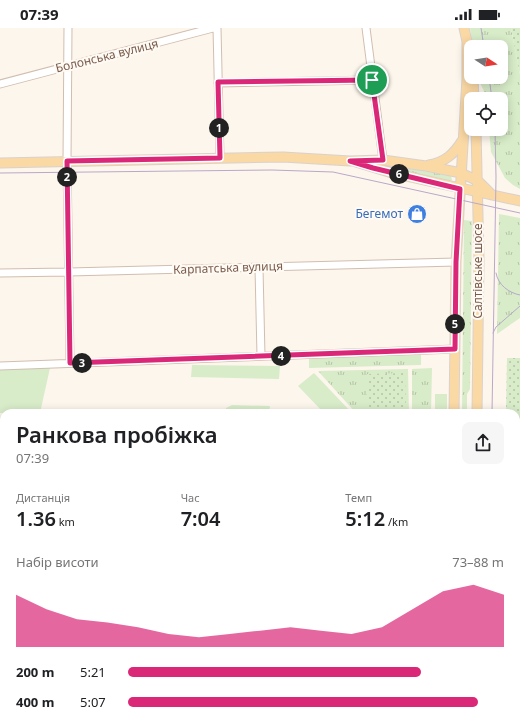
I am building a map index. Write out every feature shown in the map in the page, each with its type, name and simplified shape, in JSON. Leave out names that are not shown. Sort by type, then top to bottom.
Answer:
[{"type":"main road","name":"Салтівське шосе","points":[[464,28],[467,40]]},
{"type":"main road","name":"Салтівське шосе","points":[[454,409],[456,262],[467,84]]},
{"type":"main road","name":"Салтівське шосе","points":[[476,136],[479,260],[477,409]]},
{"type":"main road","points":[[426,166],[438,164],[448,158],[457,150],[463,140]]},
{"type":"main road","points":[[0,163],[283,157],[350,161],[383,160],[461,173],[478,180],[492,195]]},
{"type":"main road","points":[[350,161],[460,189],[520,201]]},
{"type":"street","points":[[68,28],[67,161],[70,363]]},
{"type":"street","name":"Болонська вулиця","points":[[0,84],[213,28]]},
{"type":"street","points":[[217,28],[220,158]]},
{"type":"street","points":[[366,28],[383,160]]},
{"type":"street","points":[[218,82],[372,80]]},
{"type":"street","name":"Карпатська вулиця","points":[[0,273],[259,268],[456,262]]},
{"type":"street","points":[[259,268],[261,356]]},
{"type":"street","points":[[0,366],[455,349]]},
{"type":"green space","points":[[470,28],[511,28],[520,75],[520,189],[505,178],[491,152],[490,136],[508,136],[508,92],[484,92],[480,84],[508,84],[508,40],[472,40]]},
{"type":"green space","points":[[511,28],[520,28],[520,75]]},
{"type":"green space","points":[[391,165],[451,176],[452,180],[450,181],[390,168]]},
{"type":"green space","points":[[499,214],[520,218],[520,318],[497,334]]},
{"type":"green space","points":[[464,220],[472,221],[470,389],[467,394],[467,409],[462,409]]},
{"type":"green space","points":[[421,352],[421,365],[309,368],[309,357]]},
{"type":"green space","points":[[507,358],[520,358],[520,409],[506,409]]},
{"type":"green space","points":[[192,365],[280,366],[279,379],[191,377]]},
{"type":"green space","points":[[50,368],[41,409],[0,409],[0,369]]},
{"type":"green space","points":[[432,368],[431,409],[412,409],[412,369]]},
{"type":"green space","points":[[408,369],[409,409],[352,409],[318,371]]},
{"type":"green space","points":[[314,373],[348,409],[320,409],[298,386]]},
{"type":"green space","points":[[405,373],[406,409],[367,409],[367,374]]},
{"type":"green space","points":[[435,394],[447,394],[447,409],[435,409]]},
{"type":"green space","points":[[232,405],[270,406],[270,409],[226,408]]},
{"type":"tram line","points":[[481,28],[483,40]]},
{"type":"tram line","points":[[490,84],[491,92]]},
{"type":"tram line","points":[[492,409],[496,177],[495,136]]},
{"type":"tram line","points":[[0,173],[272,170],[333,172],[520,213]]},
{"type":"tram line","points":[[496,273],[499,281],[505,288],[520,295]]},
{"type":"tram line","points":[[493,333],[496,327],[520,306]]},
{"type":"place","name":"Бегемот","points":[[417,214]]},
{"type":"route","points":[[372,80],[383,160],[350,161],[460,189],[456,262],[455,349],[70,363],[67,161],[220,158],[218,82],[372,80]]}]
